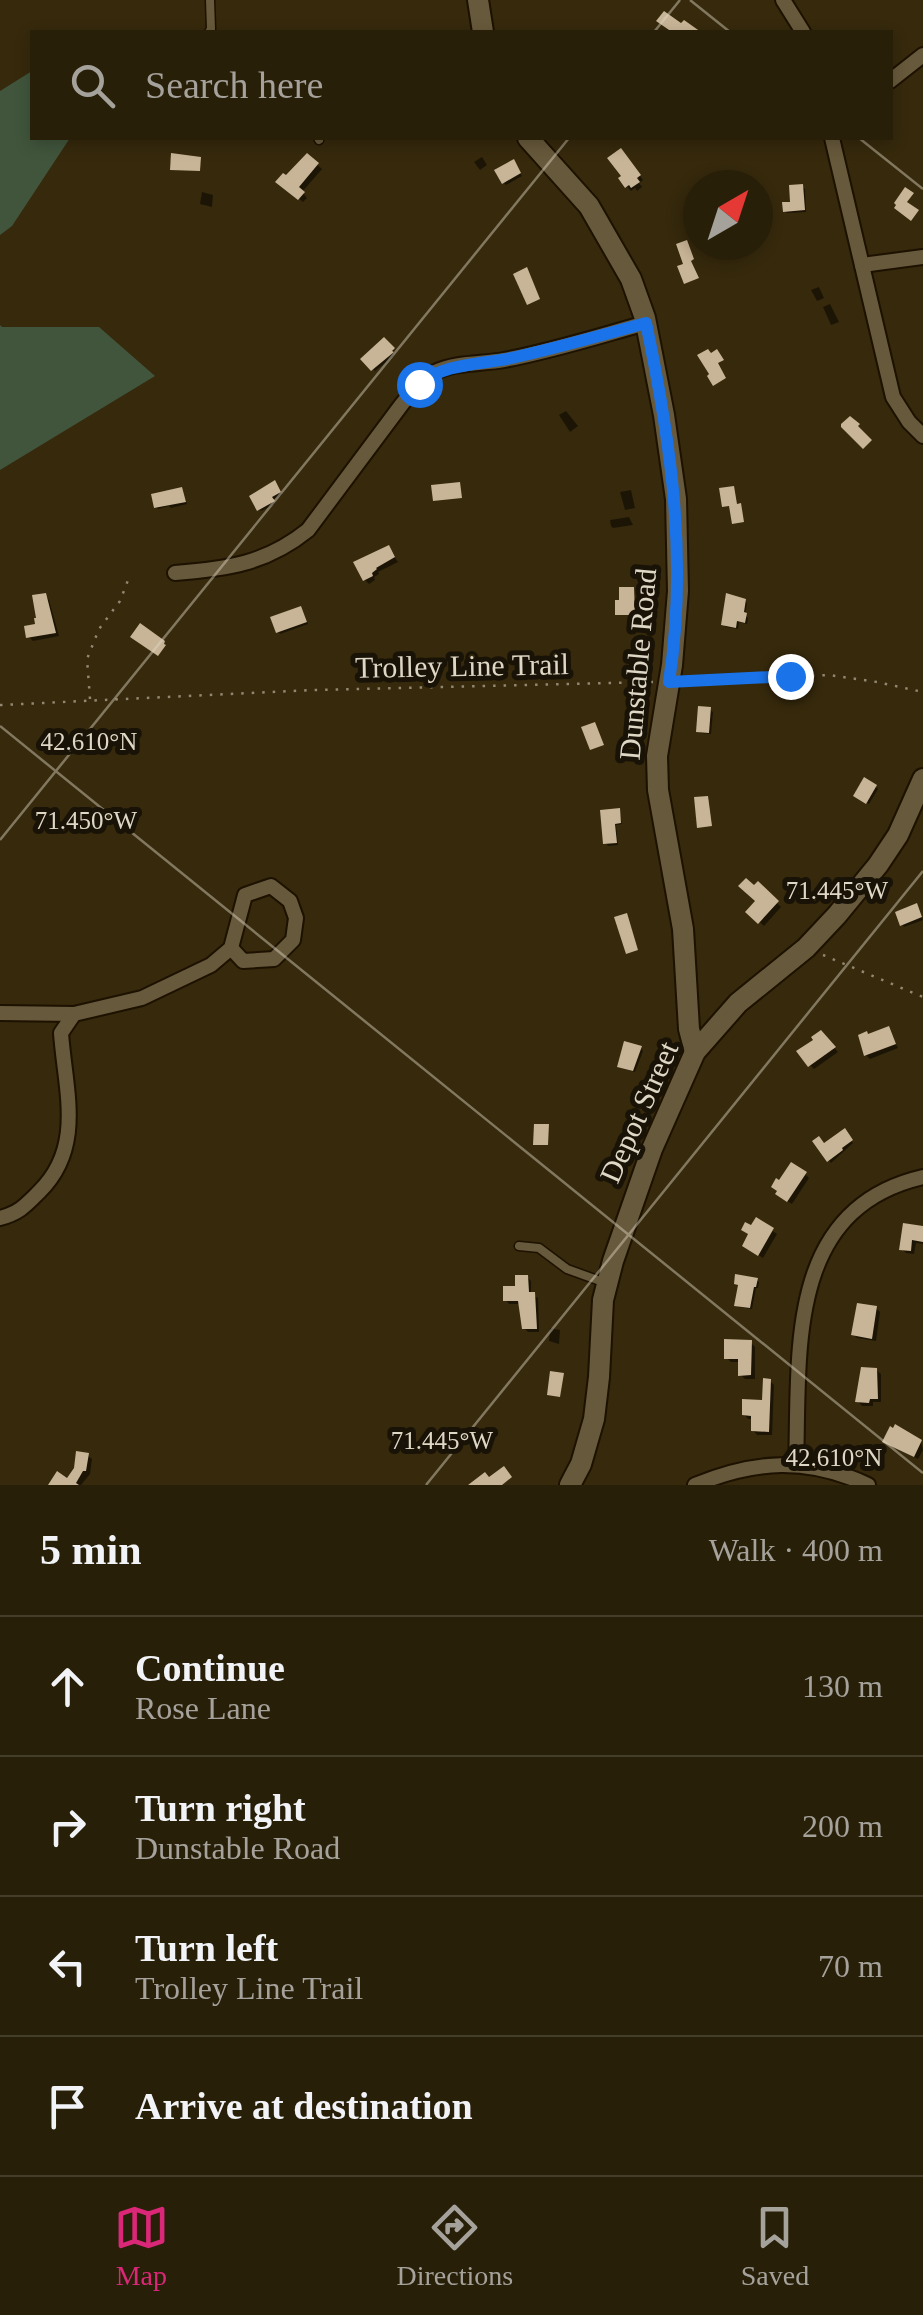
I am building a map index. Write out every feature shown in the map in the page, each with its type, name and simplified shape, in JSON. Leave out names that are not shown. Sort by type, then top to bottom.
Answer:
[{"type":"street","points":[[478,0],[484,30]]},
{"type":"street","points":[[783,0],[801,30]]},
{"type":"street","points":[[893,80],[923,56]]},
{"type":"street","name":"Dunstable Road","points":[[530,140],[588,206],[631,279],[646,323],[664,415],[676,499],[678,591],[657,756],[658,790],[684,929],[689,1029],[695,1052]]},
{"type":"street","points":[[832,140],[893,397],[923,436]]},
{"type":"street","points":[[862,265],[923,257]]},
{"type":"street","points":[[175,573],[255,562],[289,546],[308,530],[402,404],[433,372],[504,360],[646,323]]},
{"type":"street","name":"Depot Street","points":[[570,1485],[581,1464],[594,1419],[607,1284],[630,1209],[695,1052],[738,1003],[806,948],[838,915],[898,835],[923,780]]},
{"type":"street","points":[[0,1014],[74,1014],[142,998],[211,966],[231,948],[245,895],[272,886],[290,902],[296,918],[294,940],[274,959],[243,961],[231,948]]},
{"type":"street","points":[[0,1218],[17,1214],[52,1180],[66,1148],[70,1114],[62,1033],[74,1014]]},
{"type":"street","points":[[796,1465],[801,1324],[814,1271],[835,1232],[862,1204],[894,1185],[923,1176]]},
{"type":"street","points":[[695,1485],[764,1465],[796,1465],[847,1476],[868,1485]]},
{"type":"lane","points":[[210,0],[210,30]]},
{"type":"lane","points":[[519,1246],[539,1248],[567,1269],[607,1284]]},
{"type":"path","points":[[90,700],[87,659],[99,629],[120,601],[130,574]]},
{"type":"path","name":"Trolley Line Trail","points":[[0,704],[387,687],[830,676],[923,692]]},
{"type":"path","points":[[806,948],[923,998]]},
{"type":"green space","points":[[30,72],[30,140],[69,140],[12,226],[0,235],[0,91]]},
{"type":"green space","points":[[0,325],[99,327],[155,376],[0,470]]},
{"type":"building","points":[[664,11],[698,30],[669,30],[656,21]]},
{"type":"building","points":[[621,148],[641,175],[637,178],[640,182],[631,188],[625,188],[607,158]]},
{"type":"building","points":[[171,153],[201,157],[200,171],[170,170]]},
{"type":"building","points":[[307,153],[319,163],[299,187],[305,192],[298,200],[275,182]]},
{"type":"building","points":[[514,159],[521,173],[502,184],[494,170]]},
{"type":"building","points":[[803,184],[805,210],[783,212],[782,202],[790,202],[789,185]]},
{"type":"building","points":[[905,187],[914,193],[907,202],[919,210],[911,221],[894,208]]},
{"type":"building","points":[[683,241],[683,260],[692,260],[699,278],[684,284],[677,266],[683,264],[676,244]]},
{"type":"building","points":[[527,267],[540,299],[527,305],[513,274]]},
{"type":"building","points":[[384,337],[395,348],[394,352],[371,371],[360,359]]},
{"type":"building","points":[[708,349],[711,353],[717,349],[724,360],[718,363],[726,378],[713,386],[697,355]]},
{"type":"building","points":[[850,416],[872,440],[863,449],[841,427]]},
{"type":"building","points":[[275,480],[281,492],[272,497],[275,501],[257,511],[249,496]]},
{"type":"building","points":[[460,482],[462,498],[433,501],[431,485]]},
{"type":"building","points":[[734,486],[744,522],[732,524],[729,506],[722,507],[719,488]]},
{"type":"building","points":[[182,487],[186,502],[154,508],[151,494]]},
{"type":"building","points":[[389,545],[395,557],[363,581],[353,562]]},
{"type":"building","points":[[619,587],[634,587],[635,615],[615,615]]},
{"type":"building","points":[[46,593],[56,633],[26,638],[24,626],[35,624],[36,618],[32,595]]},
{"type":"building","points":[[726,593],[746,599],[745,623],[737,621],[736,628],[721,625]]},
{"type":"building","points":[[301,606],[307,622],[276,633],[270,617]]},
{"type":"building","points":[[140,623],[165,641],[158,656],[130,637]]},
{"type":"building","points":[[698,706],[711,707],[709,733],[696,732]]},
{"type":"building","points":[[595,722],[604,745],[590,750],[581,727]]},
{"type":"building","points":[[864,777],[877,785],[866,804],[853,796]]},
{"type":"building","points":[[708,796],[712,826],[697,828],[694,797]]},
{"type":"building","points":[[620,808],[621,823],[615,824],[617,843],[603,844],[600,810]]},
{"type":"building","points":[[746,878],[754,885],[758,881],[779,901],[758,924],[745,912],[755,901],[738,886]]},
{"type":"building","points":[[917,903],[922,917],[900,926],[895,912]]},
{"type":"building","points":[[627,913],[638,950],[626,954],[614,917]]},
{"type":"building","points":[[889,1026],[896,1044],[864,1056],[858,1035]]},
{"type":"building","points":[[821,1030],[836,1047],[808,1067],[796,1051]]},
{"type":"building","points":[[624,1041],[642,1046],[633,1071],[617,1067]]},
{"type":"building","points":[[534,1124],[549,1124],[548,1145],[533,1145]]},
{"type":"building","points":[[845,1128],[853,1140],[827,1162],[812,1141],[819,1136],[824,1143]]},
{"type":"building","points":[[791,1162],[807,1172],[787,1202],[771,1187]]},
{"type":"building","points":[[756,1217],[774,1228],[758,1256],[742,1246],[748,1234],[741,1230],[745,1222],[751,1225]]},
{"type":"building","points":[[903,1223],[923,1226],[923,1242],[912,1240],[911,1251],[899,1250]]},
{"type":"building","points":[[735,1274],[758,1278],[750,1308],[734,1306],[738,1285],[734,1284]]},
{"type":"building","points":[[515,1275],[528,1275],[529,1292],[535,1292],[537,1329],[522,1329],[518,1301],[503,1301],[503,1286],[515,1286]]},
{"type":"building","points":[[857,1303],[877,1306],[872,1339],[851,1335]]},
{"type":"building","points":[[724,1339],[752,1340],[751,1375],[738,1376],[738,1359],[724,1359]]},
{"type":"building","points":[[861,1367],[877,1368],[878,1399],[870,1399],[869,1403],[855,1402]]},
{"type":"building","points":[[550,1371],[564,1373],[560,1397],[547,1395]]},
{"type":"building","points":[[763,1378],[771,1379],[769,1432],[751,1431],[751,1416],[742,1415],[742,1399],[762,1400]]},
{"type":"building","points":[[895,1424],[922,1440],[914,1457],[882,1442]]},
{"type":"building","points":[[76,1451],[89,1453],[86,1471],[76,1483],[79,1485],[48,1485],[57,1471],[67,1478],[74,1468]]},
{"type":"building","points":[[504,1466],[512,1477],[502,1485],[468,1485],[485,1472],[489,1477]]},
{"type":"route","points":[[419,384],[433,372],[449,367],[504,360],[646,323],[676,499],[678,591],[669,682],[790,676]]}]
